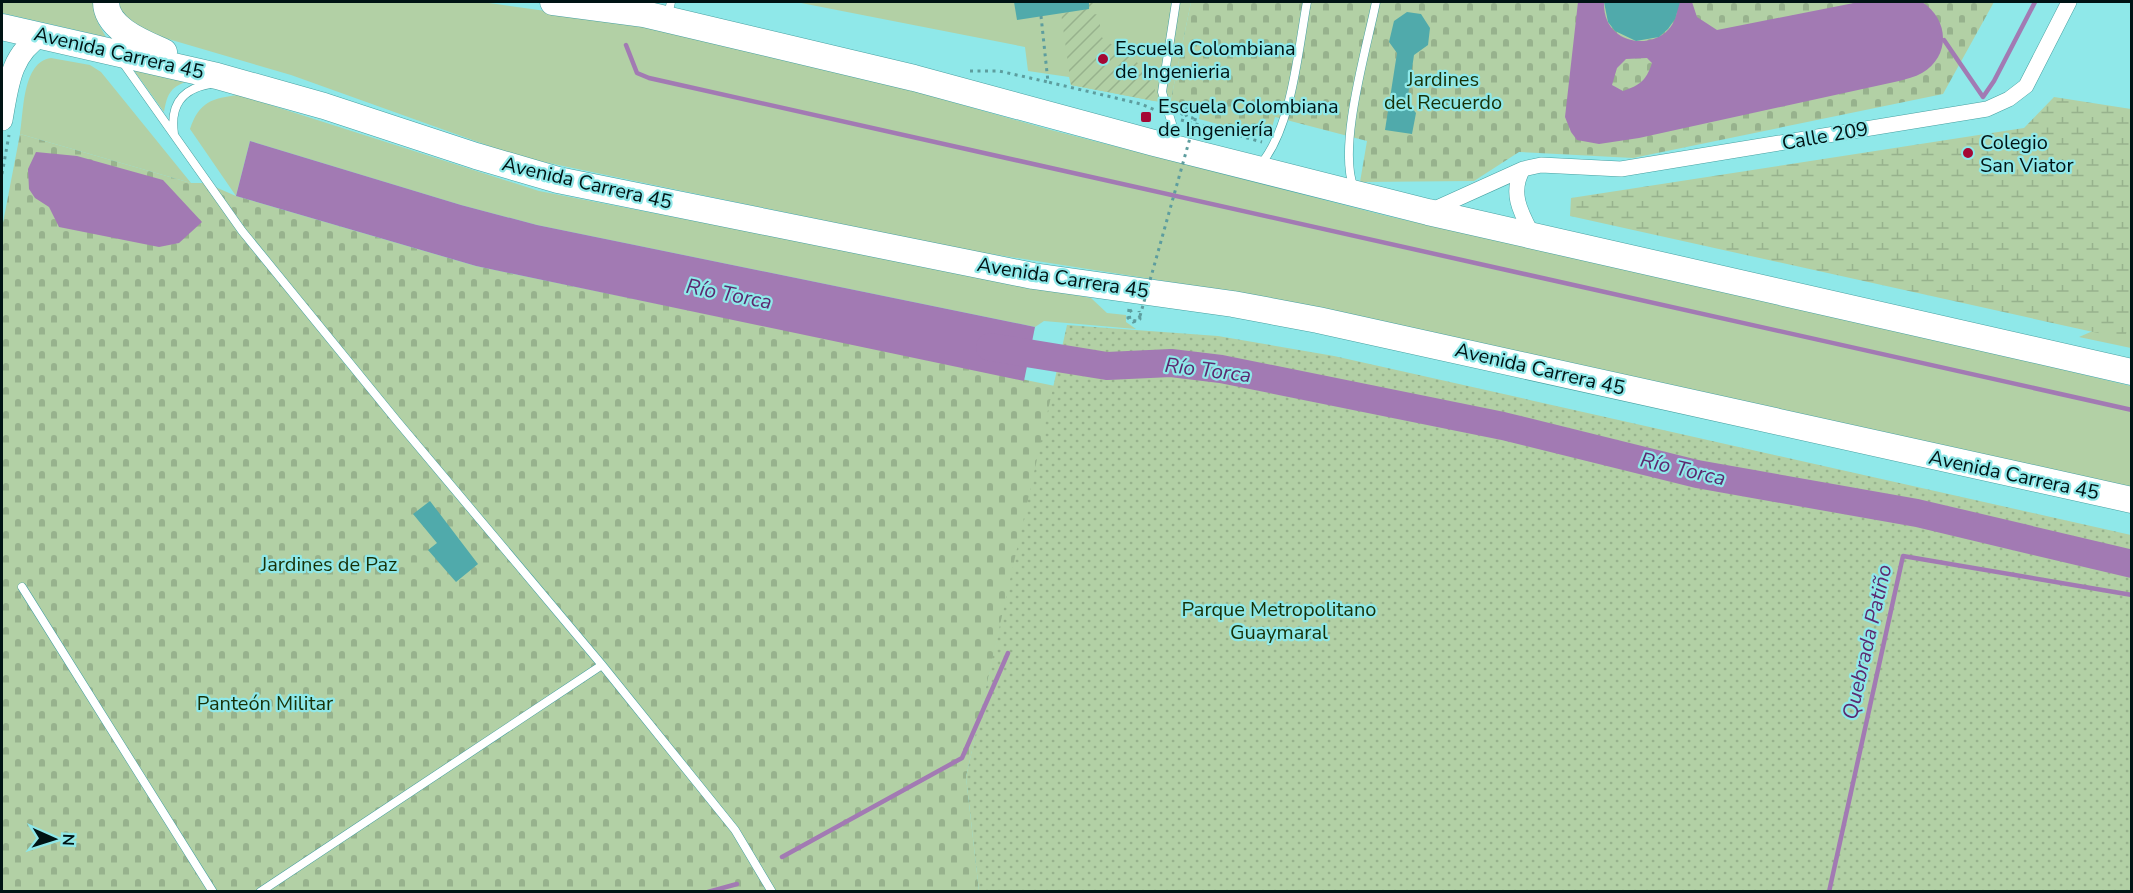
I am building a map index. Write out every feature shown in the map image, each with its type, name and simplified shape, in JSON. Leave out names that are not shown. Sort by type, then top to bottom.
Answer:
[{"type":"highway","points":[[106,2],[106,7],[114,21],[123,30],[139,40],[224,78]]},
{"type":"highway","points":[[553,2],[657,10],[1357,195],[2132,372]]},
{"type":"highway","name":"Avenida Carrera 45","points":[[2,27],[224,78],[324,106],[476,156],[558,180],[1021,273],[1233,304],[1318,320],[2132,500]]},
{"type":"main road","points":[[595,2],[657,10]]},
{"type":"main road","points":[[2,120],[16,62],[30,42],[42,35]]},
{"type":"street","name":"Calle 209","points":[[1428,212],[1523,169],[1541,165],[1621,169],[1987,109],[2009,99],[2026,86],[2069,2]]},
{"type":"street","points":[[1523,169],[1515,182],[1517,197],[1533,236]]},
{"type":"lane","points":[[1173,2],[1162,92],[1167,116],[1182,150]]},
{"type":"lane","points":[[1256,169],[1275,145],[1284,119],[1307,2]]},
{"type":"lane","points":[[1357,195],[1348,166],[1349,136],[1376,2]]},
{"type":"lane","points":[[114,51],[242,231],[397,421],[602,665],[735,830],[772,891]]},
{"type":"lane","points":[[175,139],[172,117],[175,106],[186,94],[201,85],[224,78]]},
{"type":"lane","points":[[22,587],[213,891]]},
{"type":"lane","points":[[260,891],[602,665]]},
{"type":"path","points":[[1041,16],[1048,82],[1141,104],[1167,116],[1275,145]]},
{"type":"path","points":[[1141,317],[1133,322],[1128,314],[1131,321],[1140,318],[1187,147],[1193,124],[1197,113],[1197,111],[1192,106],[1186,109],[1188,118],[1193,118],[1195,117],[1196,116],[1197,114],[1197,109],[1192,105],[1188,106],[1184,111]]},
{"type":"green space","points":[[2,2],[94,2],[98,23],[106,37],[2,13]]},
{"type":"green space","points":[[116,2],[482,2],[618,21],[889,84],[1051,130],[1387,216],[1821,312],[2131,386],[2131,488],[1260,296],[966,250],[520,157],[291,75],[141,31],[124,20]]},
{"type":"green space","name":"Escuela Colombiana de Ingenieria","points":[[796,2],[1191,2],[1170,104],[1071,85],[1069,77],[1028,71],[1025,47]]},
{"type":"green space","points":[[1069,2],[1096,2],[1094,14],[1100,15],[1100,36],[1156,76],[1154,101],[1071,85],[1061,13],[1070,12]]},
{"type":"green space","name":"Jardines del Recuerdo","points":[[1191,2],[1994,2],[1943,94],[1633,158],[1519,152],[1474,181],[1360,182],[1367,141],[1275,117],[1269,138],[1199,119],[1200,110],[1193,104],[1183,107],[1170,104]]},
{"type":"green space","points":[[51,58],[90,65],[101,72],[191,183],[20,134],[26,89],[34,68]]},
{"type":"green space","points":[[130,65],[189,81],[174,88],[167,100],[164,112]]},
{"type":"green space","points":[[239,95],[539,191],[1091,298],[1107,313],[1126,315],[1126,322],[1136,329],[1044,321],[1035,327],[537,225],[461,205],[250,141],[236,196],[190,129],[202,107],[214,100]]},
{"type":"green space","name":"Colegio San Viator","points":[[2054,97],[2131,109],[2132,319],[2129,319],[2125,339],[1570,216],[1571,198],[2024,128]]},
{"type":"green space","name":"Jardines de Paz","points":[[20,134],[191,183],[206,183],[236,196],[476,266],[1055,386],[966,777],[979,891],[2,892],[2,228]]},
{"type":"green space","points":[[2123,318],[2131,319],[2131,348],[2079,337]]},
{"type":"green space","name":"Parque Metropolitano Guaymaral","points":[[1067,325],[1218,336],[1334,356],[2131,535],[2131,891],[979,891],[966,777]]},
{"type":"water","points":[[1578,2],[1604,2],[1607,19],[1615,32],[1627,39],[1641,41],[1655,38],[1667,31],[1675,19],[1677,2],[1692,2],[1697,17],[1717,30],[1859,2],[1922,2],[1931,9],[1942,27],[1942,48],[1931,66],[1919,74],[1899,81],[1639,138],[1599,144],[1577,140],[1565,117]],"holes":[[[1647,58],[1652,63],[1645,78],[1634,87],[1623,91],[1612,85],[1617,68],[1626,59]]]},
{"type":"water","points":[[250,141],[461,205],[537,225],[1035,327],[1024,381],[476,266],[236,196]]},
{"type":"water","points":[[36,152],[77,156],[163,180],[202,222],[179,243],[159,247],[59,227],[49,207],[35,198],[29,189],[28,169]]},
{"type":"building","points":[[1014,2],[1089,2],[1089,9],[1017,20]]},
{"type":"building","points":[[1604,2],[1680,2],[1675,19],[1659,37],[1636,41],[1615,31],[1608,22]]},
{"type":"building","points":[[1407,12],[1421,14],[1430,28],[1428,45],[1414,55],[1407,102],[1416,113],[1412,134],[1385,130],[1397,53],[1389,42],[1394,21]]},
{"type":"building","points":[[430,501],[478,564],[456,582],[428,550],[437,543],[413,514]]},
{"type":"waterway","points":[[1944,40],[1983,97],[1994,81],[2035,2]]},
{"type":"waterway","points":[[626,45],[637,73],[649,78],[2132,410]]},
{"type":"waterway","name":"Río Torca","points":[[990,347],[1107,366],[1171,363],[1221,369],[1503,426],[1697,474],[1917,513],[2132,564]]},
{"type":"waterway","name":"Quebrada Patiño","points":[[1829,892],[1903,556],[2132,595]]},
{"type":"waterway","points":[[782,857],[962,758],[1008,653]]},
{"type":"waterway","points":[[708,892],[737,884]]},
{"type":"place","name":"Escuela Colombiana de Ingenieria","points":[[1103,59]]},
{"type":"place","name":"Escuela Colombiana de Ingeniería","points":[[1146,117]]},
{"type":"place","name":"Colegio San Viator","points":[[1968,153]]},
{"type":"park label","name":"Panteón Militar","points":[[265,703]]}]
